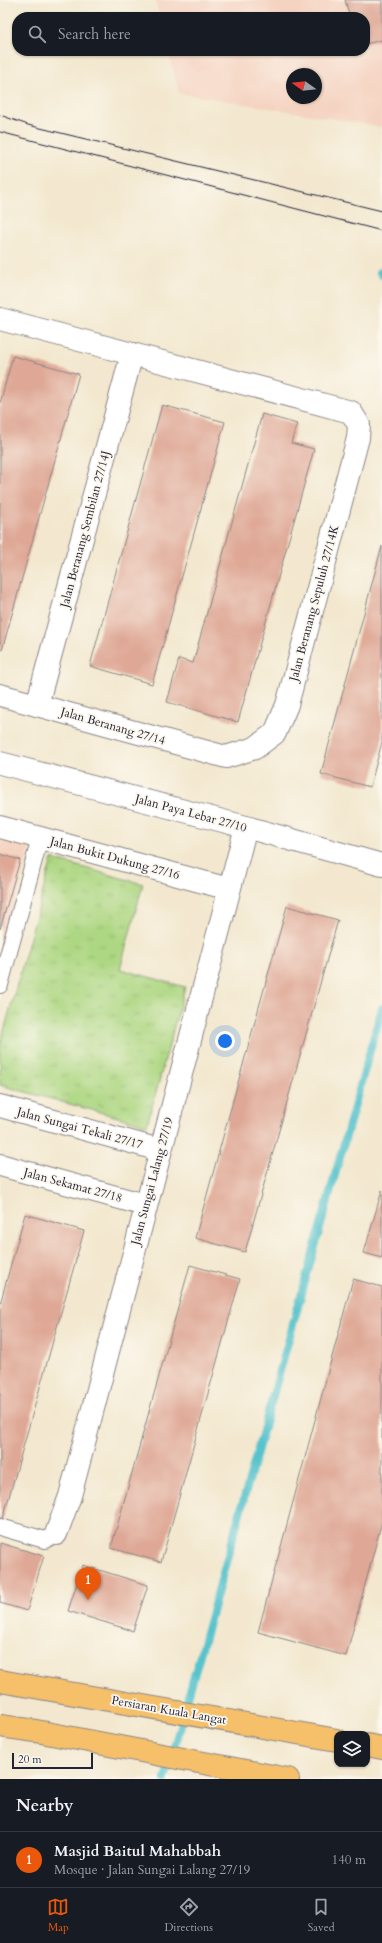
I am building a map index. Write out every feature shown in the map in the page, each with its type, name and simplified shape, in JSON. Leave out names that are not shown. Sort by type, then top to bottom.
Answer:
[{"type":"main road","name":"Persiaran Kuala Langat","points":[[0,1681],[334,1739]]},
{"type":"main road","points":[[0,1726],[194,1761],[243,1774],[288,1779]]},
{"type":"main road","points":[[370,1746],[382,1748]]},
{"type":"street","points":[[0,319],[132,354]]},
{"type":"street","name":"Jalan Beranang Sepuluh 27/14K","points":[[132,354],[350,412],[358,425],[358,438],[287,705],[275,733],[256,748],[226,757]]},
{"type":"street","name":"Jalan Beranang Sembilan 27/14J","points":[[37,705],[132,354]]},
{"type":"street","name":"Jalan Beranang 27/14","points":[[0,695],[226,757]]},
{"type":"street","name":"Jalan Paya Lebar 27/10","points":[[0,763],[246,827],[382,865]]},
{"type":"street","name":"Jalan Bukit Dukung 27/16","points":[[0,827],[229,889]]},
{"type":"street","name":"Jalan Sungai Lalang 27/19","points":[[56,1534],[70,1496],[145,1205],[246,827]]},
{"type":"street","name":"Jalan Sungai Tekali 27/17","points":[[0,1106],[160,1150]]},
{"type":"street","name":"Jalan Sekamat 27/18","points":[[0,1165],[145,1205]]},
{"type":"lane","points":[[0,985],[2,968],[40,838]]},
{"type":"lane","points":[[0,1527],[45,1540],[56,1534]]},
{"type":"shaded area","points":[[155,0],[382,0],[382,127],[179,93],[169,56],[370,56],[370,12],[159,12]]},
{"type":"shaded area","points":[[0,839],[30,847],[0,954]]},
{"type":"green space","points":[[52,859],[143,884],[120,969],[185,987],[147,1125],[0,1085],[0,1045]]},
{"type":"building","points":[[345,0],[382,0],[382,40],[370,43],[370,12],[349,12]]},
{"type":"building","points":[[13,356],[79,374],[2,650],[0,649],[0,403]]},
{"type":"building","points":[[162,405],[225,422],[152,684],[90,666]]},
{"type":"building","points":[[262,414],[297,424],[291,443],[314,449],[238,722],[167,702],[179,659],[193,663]]},
{"type":"building","points":[[382,546],[382,742],[370,787],[321,774]]},
{"type":"building","points":[[0,854],[20,860],[0,929]]},
{"type":"building","points":[[287,906],[338,920],[245,1252],[195,1238]]},
{"type":"building","points":[[382,1190],[382,1258],[364,1253]]},
{"type":"building","points":[[25,1214],[84,1231],[2,1522],[0,1521],[0,1304]]},
{"type":"building","points":[[190,1265],[240,1279],[161,1562],[111,1548]]},
{"type":"building","points":[[353,1279],[382,1287],[382,1521],[346,1656],[258,1632]]},
{"type":"building","points":[[0,1543],[44,1556],[27,1611],[0,1603]]},
{"type":"building","points":[[83,1565],[148,1585],[133,1631],[68,1611]]},
{"type":"waterway","points":[[165,1779],[382,1008]]},
{"type":"tram line","points":[[0,115],[28,125],[382,211]]},
{"type":"tram line","points":[[0,132],[382,231]]},
{"type":"place","name":"Masjid Baitul Mahabbah","points":[[88,1600]]}]
